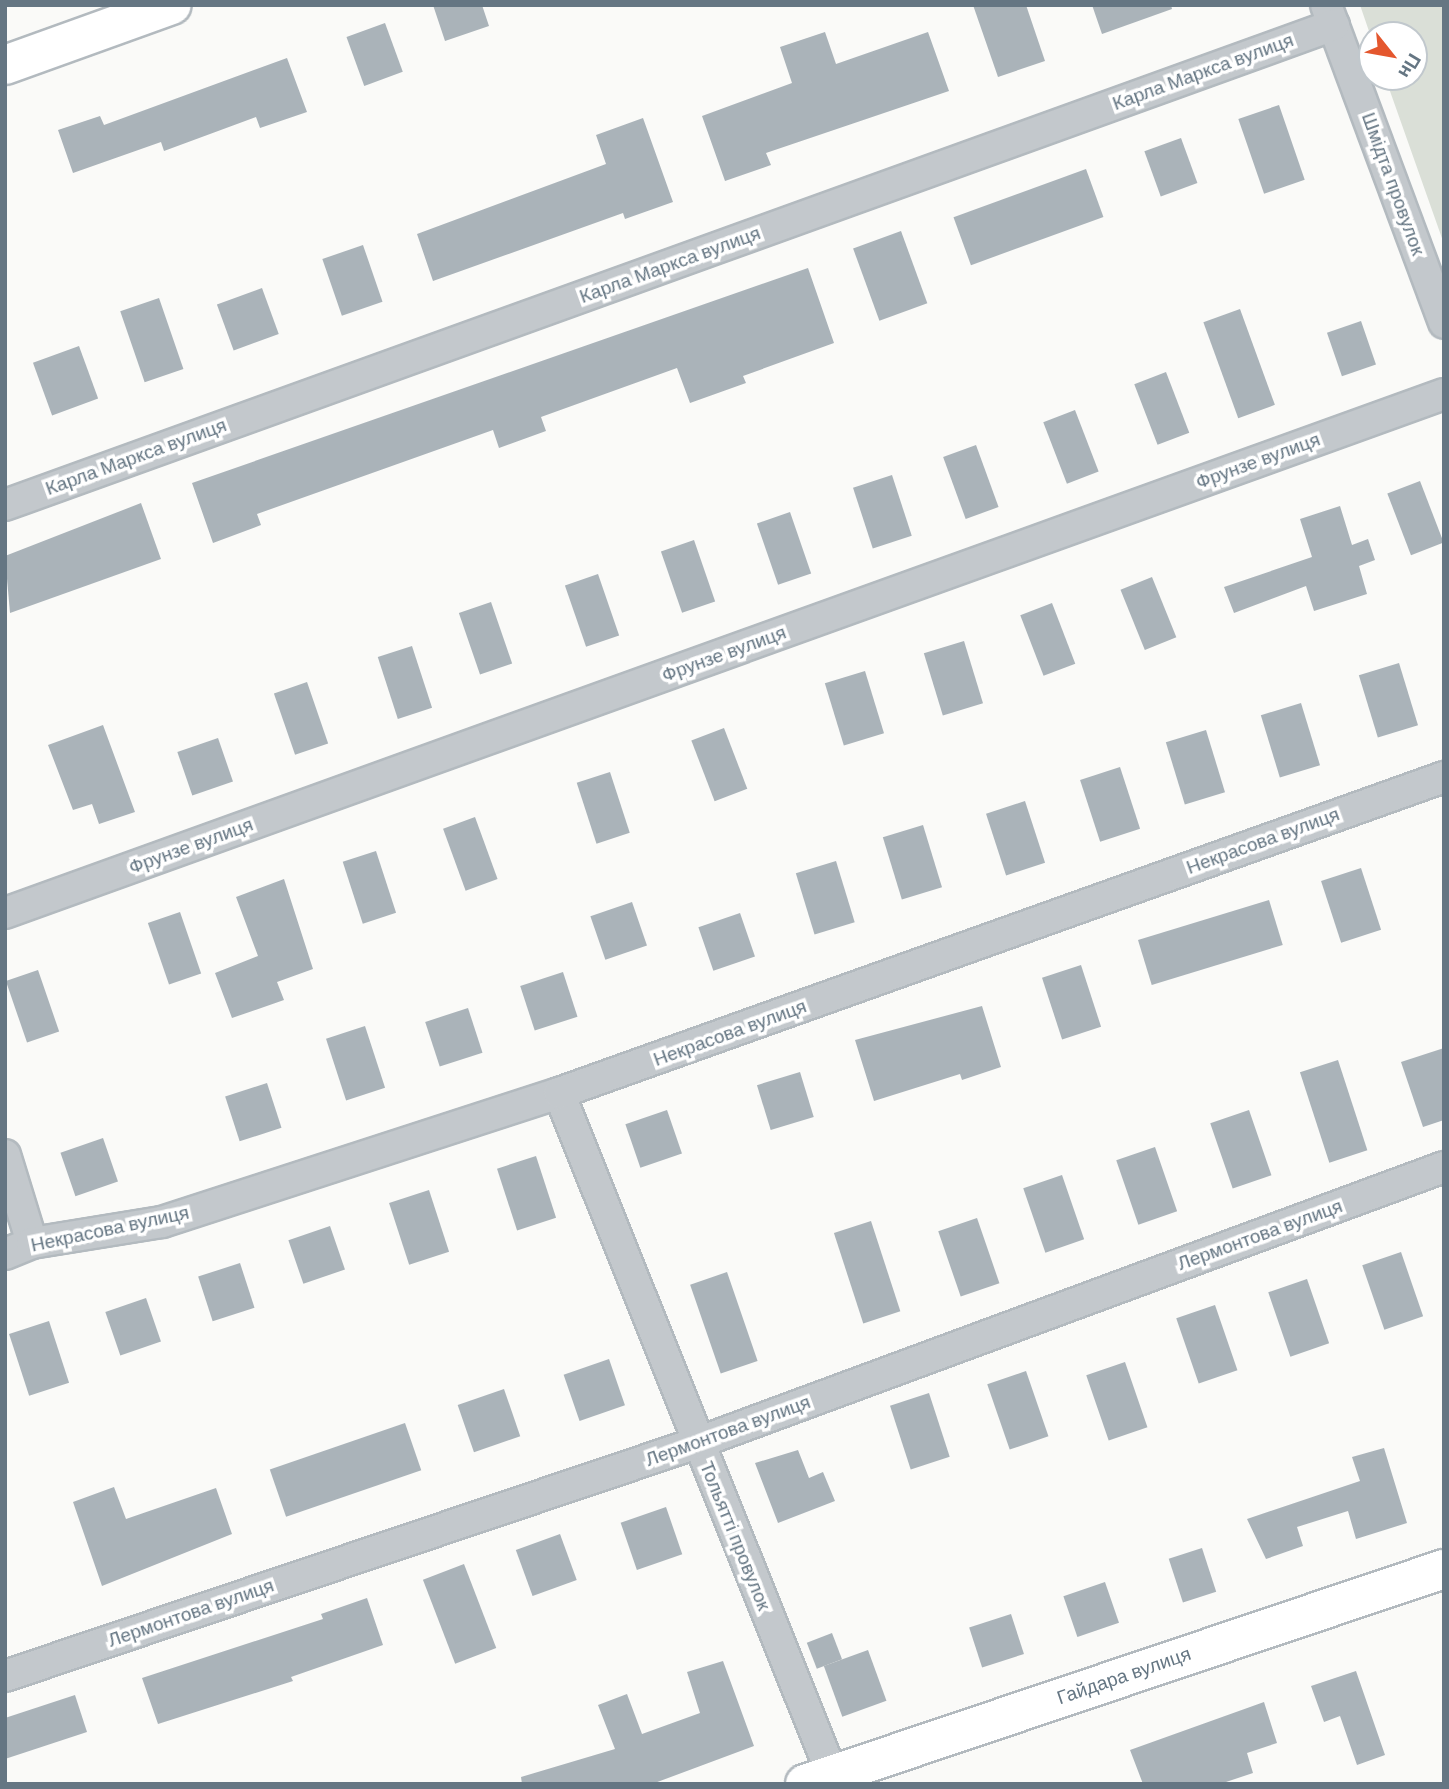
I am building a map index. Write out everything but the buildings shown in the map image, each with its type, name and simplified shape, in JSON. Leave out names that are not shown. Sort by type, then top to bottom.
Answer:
[{"type":"street","points":[[5,65],[172,5]]},
{"type":"street","name":"Шмідта провулок","points":[[1330,15],[1444,323]]},
{"type":"street","name":"Карла Маркса вулиця","points":[[5,505],[1330,15]]},
{"type":"street","name":"Фрунзе вулиця","points":[[5,913],[1444,394]]},
{"type":"street","name":"Некрасова вулиця","points":[[19,1249],[162,1222],[559,1093],[1444,776]]},
{"type":"street","name":"Тольятті провулок","points":[[559,1093],[697,1443],[825,1781]]},
{"type":"street","points":[[5,1155],[19,1249]]},
{"type":"street","name":"Лермонтова вулиця","points":[[5,1676],[697,1443],[1444,1167]]},
{"type":"street","name":"Гайдара вулиця","points":[[825,1781],[1444,1569]]},
{"type":"shaded area","points":[[1360,5],[1444,5],[1444,244],[1390,91],[1428,91],[1428,21],[1365,21]]}]
